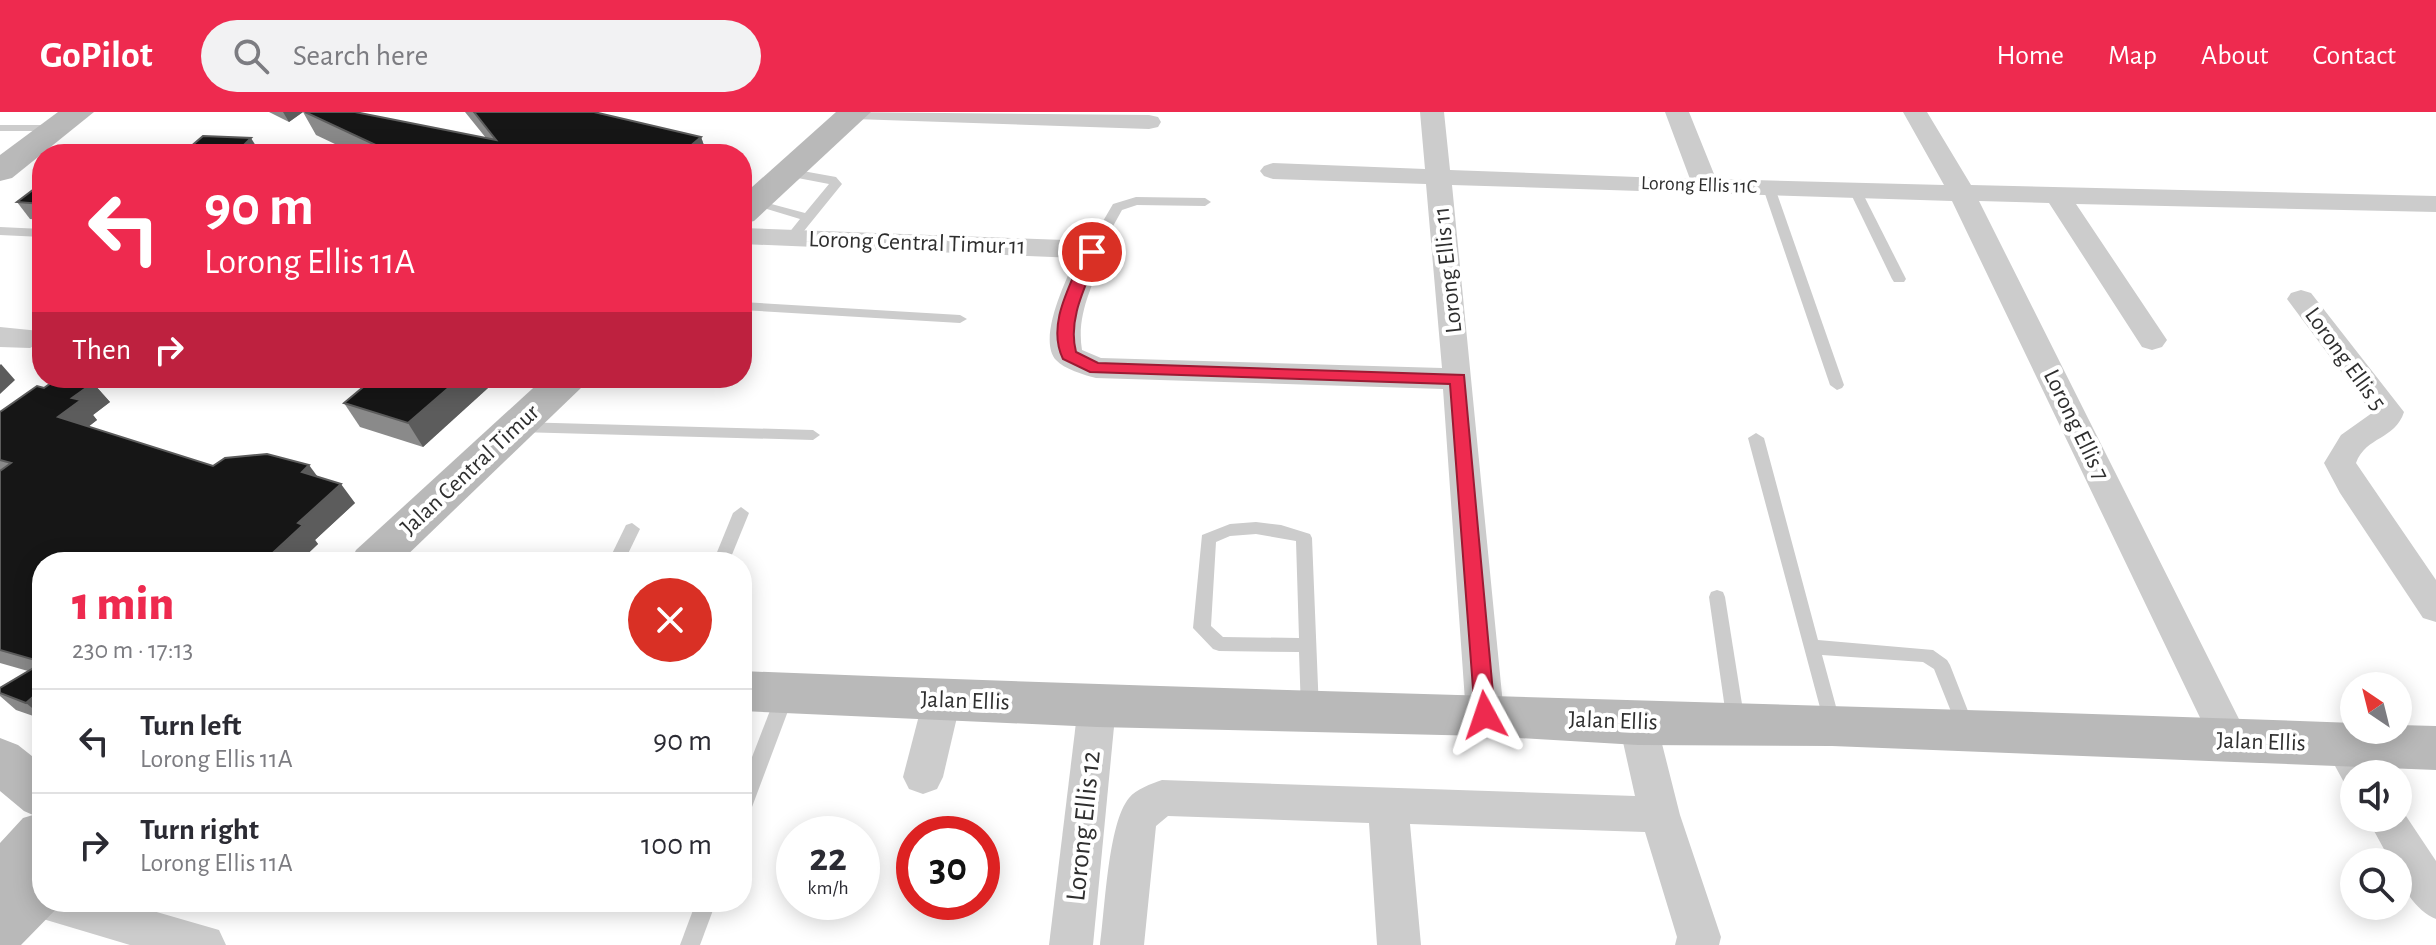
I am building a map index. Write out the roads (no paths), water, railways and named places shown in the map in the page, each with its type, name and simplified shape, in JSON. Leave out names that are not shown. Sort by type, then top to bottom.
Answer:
[{"type":"main road","points":[[752,204],[855,112]]},
{"type":"main road","points":[[35,144],[66,120]]},
{"type":"main road","points":[[0,171],[32,146]]},
{"type":"main road","name":"Jalan Central Timur","points":[[383,552],[557,388]]},
{"type":"main road","name":"Jalan Ellis","points":[[764,692],[1097,706],[1485,715],[1638,724],[1832,725],[2231,741],[2351,759],[2436,748]]},
{"type":"main road","points":[[0,759],[32,761]]},
{"type":"main road","points":[[0,759],[32,786]]},
{"type":"main road","points":[[27,900],[32,878]]},
{"type":"street","points":[[855,112],[1149,122]]},
{"type":"street","name":"Lorong Ellis 11","points":[[1432,112],[1458,379],[1485,715]]},
{"type":"street","points":[[1677,112],[1706,187]]},
{"type":"street","name":"Lorong Ellis 7","points":[[1915,112],[1961,191],[2231,741]]},
{"type":"street","name":"Lorong Ellis 11C","points":[[1273,171],[1706,187],[2436,204]]},
{"type":"street","points":[[2057,195],[2152,340]]},
{"type":"street","name":"Lorong Central Timur 11","points":[[752,235],[798,228],[1092,252]]},
{"type":"street","points":[[1092,252],[1066,317],[1064,339],[1068,355],[1096,368],[1458,379]]},
{"type":"street","name":"Lorong Ellis 5","points":[[2301,299],[2388,412],[2385,422],[2361,434],[2344,449],[2340,463],[2436,608]]},
{"type":"street","points":[[0,337],[30,338]]},
{"type":"street","points":[[923,777],[942,700]]},
{"type":"street","name":"Lorong Ellis 12","points":[[1071,944],[1097,706]]},
{"type":"street","points":[[1638,724],[1660,815],[1699,937],[1697,945]]},
{"type":"street","points":[[1071,944],[1119,945],[1136,824],[1144,809],[1162,798],[1660,815]]},
{"type":"street","points":[[1388,806],[1399,945]]},
{"type":"street","points":[[2395,832],[2436,899]]},
{"type":"street","points":[[74,912],[204,945]]},
{"type":"lane","points":[[0,128],[66,120]]},
{"type":"lane","points":[[752,213],[798,228],[836,184],[832,180],[786,172]]},
{"type":"lane","points":[[1769,188],[1837,385]]},
{"type":"lane","points":[[1855,190],[1899,279]]},
{"type":"lane","points":[[1092,252],[1117,207],[1136,201],[1205,202]]},
{"type":"lane","points":[[0,231],[32,233]]},
{"type":"lane","points":[[752,307],[960,319]]},
{"type":"lane","points":[[516,427],[813,435]]},
{"type":"lane","points":[[1756,438],[1832,725]]},
{"type":"lane","points":[[725,552],[741,513]]},
{"type":"lane","points":[[621,552],[632,529]]},
{"type":"lane","points":[[1307,645],[1219,644],[1202,628],[1208,539],[1222,530],[1248,529],[1287,530],[1304,538],[1310,712]]},
{"type":"lane","points":[[1717,597],[1736,724]]},
{"type":"lane","points":[[1812,647],[1927,655],[1941,665],[1966,730]]},
{"type":"lane","points":[[752,755],[764,692]]},
{"type":"lane","points":[[690,945],[702,912]]}]
